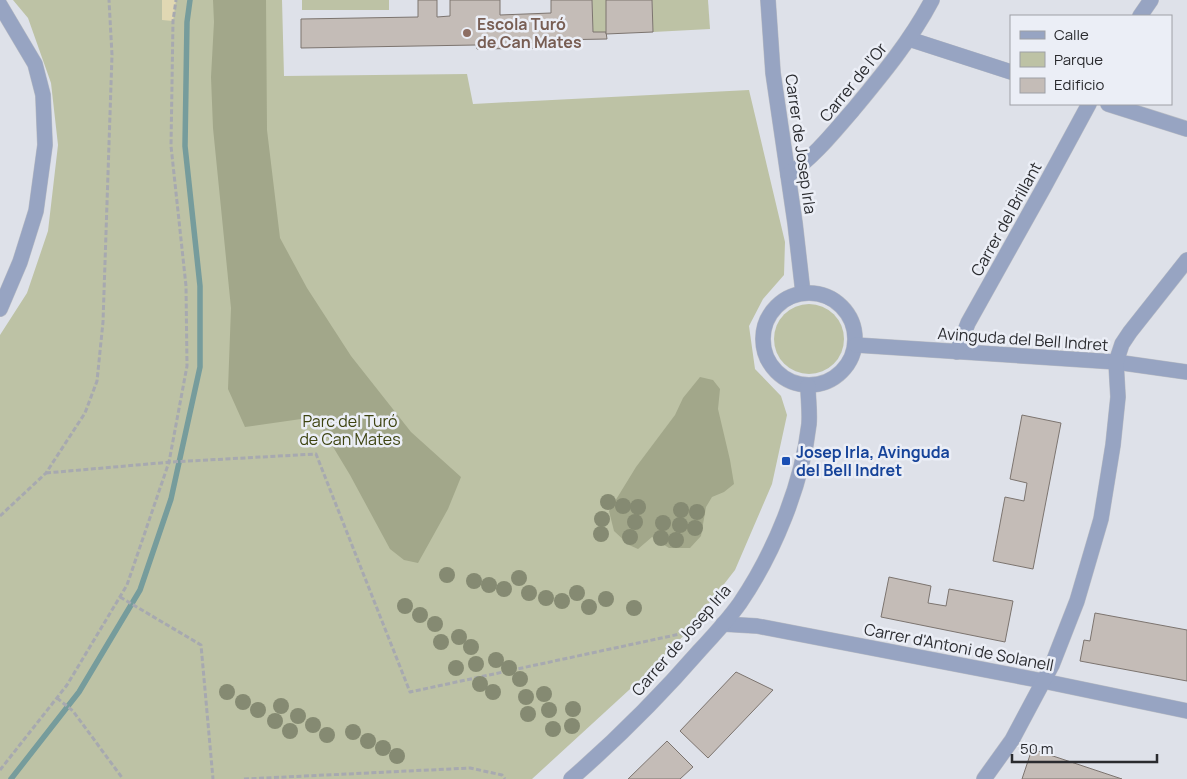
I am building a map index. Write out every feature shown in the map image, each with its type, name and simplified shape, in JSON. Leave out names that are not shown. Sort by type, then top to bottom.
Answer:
[{"type":"street","name":"Carrer de Josep Irla","points":[[768,0],[773,73],[803,293]]},
{"type":"street","name":"Carrer de l'Or","points":[[788,175],[797,169],[825,142],[879,80],[909,39],[932,0]]},
{"type":"street","points":[[1141,15],[1151,0]]},
{"type":"street","points":[[0,5],[35,64],[43,95],[45,145],[36,211],[20,262],[0,309]]},
{"type":"street","points":[[909,39],[1010,72]]},
{"type":"street","name":"Carrer del Brillant","points":[[957,352],[968,323],[1088,105]]},
{"type":"street","points":[[1111,105],[1187,129]]},
{"type":"street","points":[[984,779],[1012,740],[1052,665],[1077,600],[1101,519],[1113,445],[1118,397],[1116,362],[1122,344],[1187,260]]},
{"type":"street","points":[[803,293],[820,293],[838,302],[849,314],[853,322],[856,345],[844,371],[821,384],[808,386],[789,381],[776,372],[769,362],[763,338],[766,322],[783,300],[803,293]]},
{"type":"street","name":"Avinguda del Bell Indret","points":[[856,345],[1116,362],[1187,372]]},
{"type":"street","name":"Carrer de Josep Irla","points":[[571,779],[651,703],[724,624],[739,604],[772,546],[787,512],[802,465],[809,422],[808,386]]},
{"type":"street","name":"Carrer d'Antoni de Solanell","points":[[724,624],[757,626],[1043,681],[1187,711]]},
{"type":"path","points":[[0,516],[46,474],[85,413],[97,381],[103,322],[112,55],[110,0]]},
{"type":"path","points":[[0,770],[58,699],[121,599],[170,462],[187,366],[186,286],[171,146],[176,0]]},
{"type":"path","points":[[46,474],[170,462],[316,454],[410,692],[696,631]]},
{"type":"path","points":[[121,599],[201,645],[213,779]]},
{"type":"path","points":[[58,699],[73,711],[123,779]]},
{"type":"path","points":[[244,779],[470,768],[502,775],[505,779]]},
{"type":"green space","name":"Parc del Turó de Can Mates","points":[[13,0],[282,0],[284,76],[467,74],[473,104],[749,90],[785,242],[784,275],[763,299],[749,326],[755,369],[781,396],[787,415],[772,484],[735,570],[686,633],[653,668],[532,779],[0,779],[0,335],[27,293],[48,231],[58,145],[51,83],[28,18]]},
{"type":"green space","points":[[213,0],[266,0],[267,130],[280,238],[307,288],[351,356],[411,432],[461,477],[448,509],[418,563],[404,560],[390,549],[350,475],[315,417],[245,427],[228,389],[231,308],[213,128],[211,77],[214,22]]},
{"type":"green space","points":[[302,0],[389,0],[389,10],[302,10]]},
{"type":"green space","points":[[592,0],[606,0],[606,32],[593,32]]},
{"type":"green space","points":[[652,0],[708,0],[710,29],[653,32]]},
{"type":"green space","points":[[809,304],[822,307],[834,314],[841,326],[844,339],[841,352],[834,364],[822,371],[809,374],[796,371],[784,364],[777,352],[774,339],[777,326],[784,314],[796,307]]},
{"type":"green space","points":[[700,377],[713,380],[720,389],[718,409],[734,484],[724,492],[712,497],[706,507],[701,536],[690,548],[669,548],[652,537],[638,549],[629,545],[614,531],[609,511],[636,467],[675,415],[683,398]]},
{"type":"sand","points":[[162,0],[176,0],[173,21],[162,20]]},
{"type":"building","points":[[418,0],[437,0],[437,17],[450,16],[450,0],[500,0],[500,15],[551,13],[551,0],[592,0],[593,32],[606,32],[607,39],[553,40],[553,48],[477,49],[476,45],[301,48],[301,19],[418,17]]},
{"type":"building","points":[[606,0],[652,0],[653,32],[606,34]]},
{"type":"building","points":[[1022,415],[1061,423],[1033,569],[993,561],[1005,497],[1024,501],[1027,483],[1010,479]]},
{"type":"building","points":[[889,577],[931,586],[928,603],[946,606],[949,589],[1013,601],[1005,642],[881,617]]},
{"type":"building","points":[[1095,613],[1187,630],[1187,681],[1080,661],[1084,640],[1090,641]]},
{"type":"building","points":[[736,672],[773,690],[708,758],[680,731]]},
{"type":"building","points":[[667,741],[693,767],[680,779],[628,779]]},
{"type":"building","points":[[1032,749],[1122,779],[1022,779]]},
{"type":"waterway","points":[[11,779],[79,692],[140,590],[171,499],[200,367],[200,286],[185,146],[187,22],[190,0]]},
{"type":"place","name":"Escola Turó de Can Mates","points":[[467,33]]},
{"type":"place","name":"Josep Irla, Avinguda del Bell Indret","points":[[786,461]]}]
